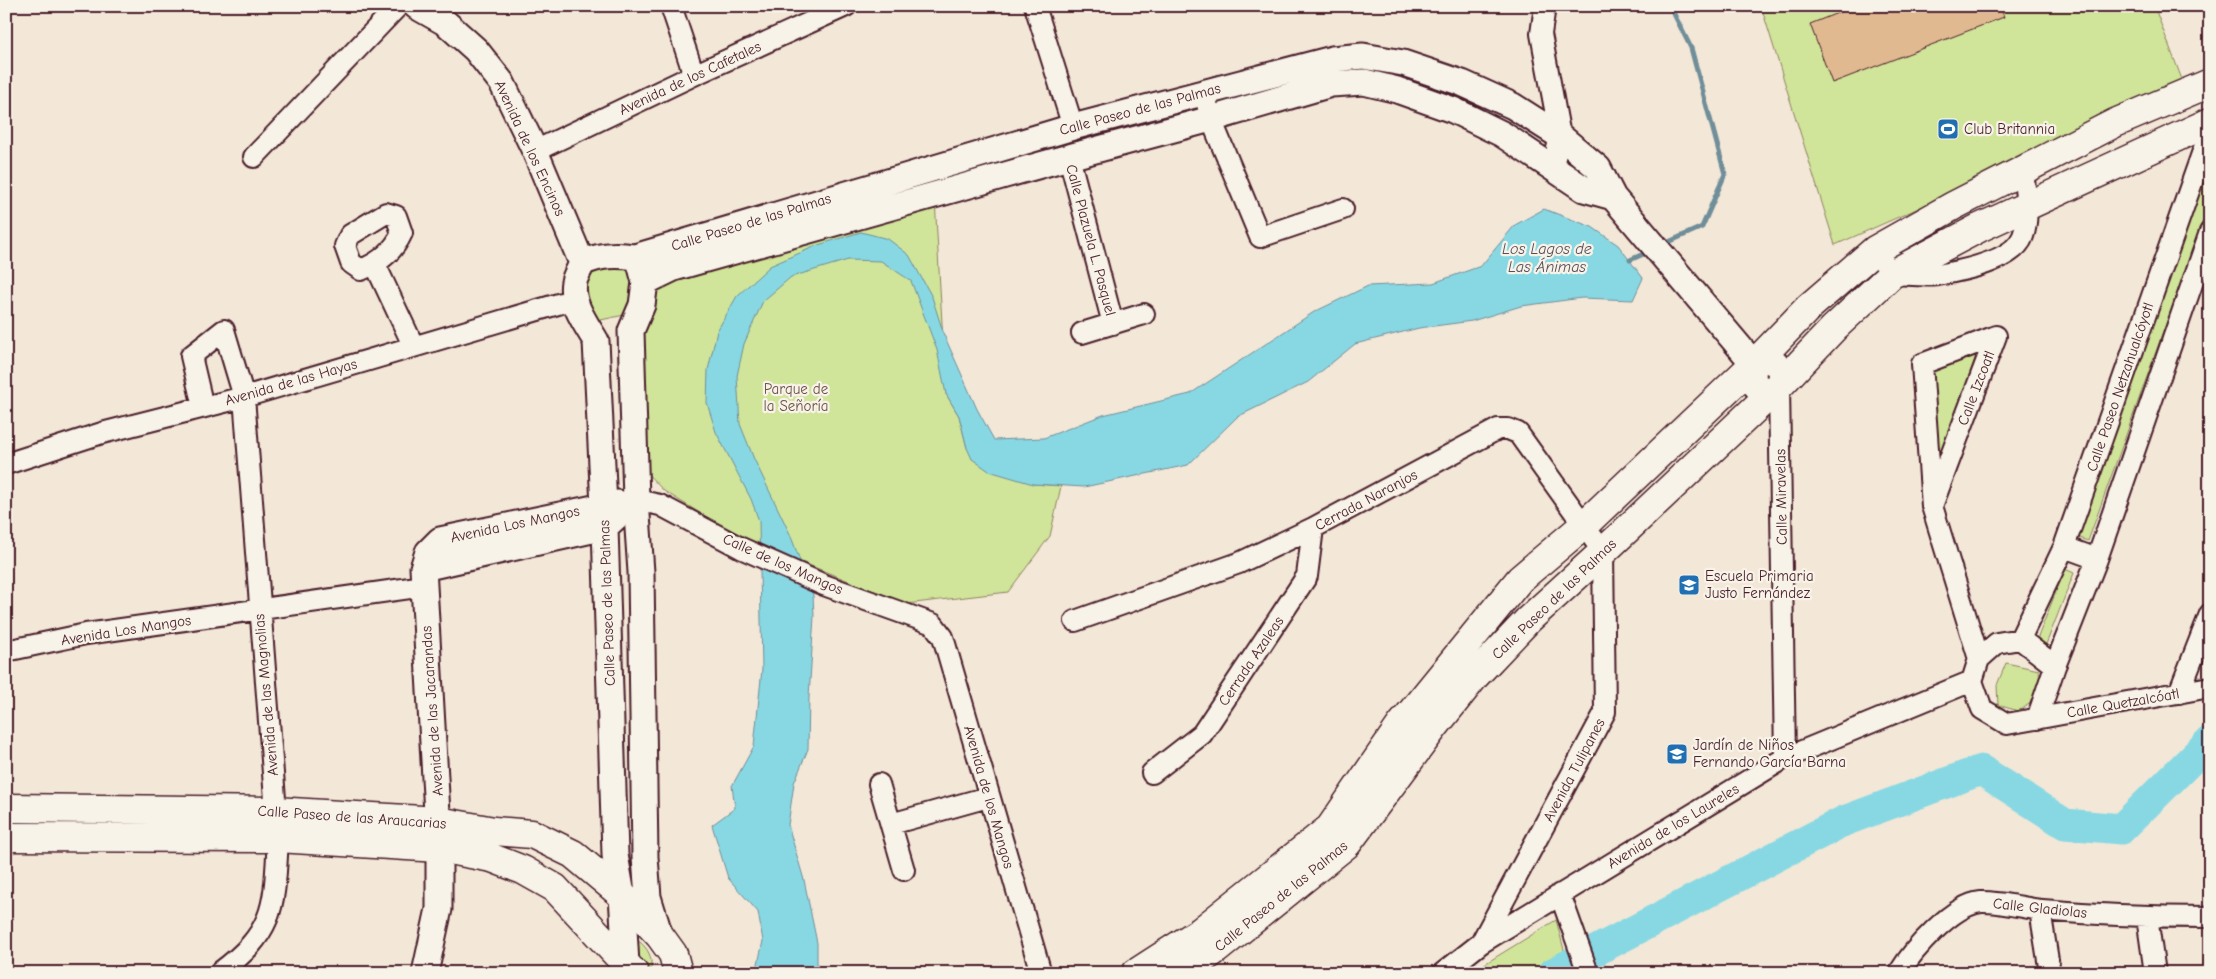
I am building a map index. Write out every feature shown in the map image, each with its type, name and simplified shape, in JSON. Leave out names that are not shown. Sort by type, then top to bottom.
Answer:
[{"type":"main road","name":"Calle Paseo de las Palmas","points":[[1136,973],[1201,931],[1330,828],[1402,725],[1520,580],[1584,525],[1754,364],[1809,307],[1875,250],[2115,123],[2210,83]]},
{"type":"main road","name":"Calle Paseo de las Palmas","points":[[1183,973],[1217,950],[1347,844],[1434,726],[1475,676],[1528,620],[1779,386],[1834,328],[1892,274],[2026,206],[2210,122]]},
{"type":"main road","name":"Calle Paseo de las Araucarias","points":[[6,808],[276,811],[438,821],[532,834],[573,854],[622,895],[660,936]]},
{"type":"main road","name":"Calle Paseo de las Araucarias","points":[[6,837],[278,838],[439,848],[492,858],[523,870],[555,888],[629,970]]},
{"type":"main road","points":[[660,936],[673,954],[678,973]]},
{"type":"street","points":[[254,158],[398,6]]},
{"type":"street","name":"Avenida de los Encinos","points":[[416,6],[446,23],[476,50],[502,83],[535,151],[582,264]]},
{"type":"street","points":[[671,6],[694,75]]},
{"type":"street","name":"Avenida de los Cafetales","points":[[535,151],[694,75],[846,6]]},
{"type":"street","points":[[1035,6],[1073,126]]},
{"type":"street","points":[[1545,6],[1541,34],[1560,136],[1552,166]]},
{"type":"street","name":"Calle Paseo de las Palmas","points":[[629,970],[622,895],[615,855],[604,516],[596,341],[582,318],[575,300],[574,282],[582,264],[598,256],[616,254],[635,257],[1073,126],[1332,59],[1364,56],[1404,63],[1462,83],[1513,106],[1560,136],[1598,168],[1613,197],[1754,364]]},
{"type":"street","name":"Calle Paseo de las Palmas","points":[[645,282],[674,268],[1331,84],[1364,82],[1397,90],[1452,110],[1502,134],[1584,189],[1613,197]]},
{"type":"street","points":[[1204,92],[1211,119],[1260,237],[1343,208]]},
{"type":"street","name":"Calle Paseo Netzahualcóyotl","points":[[2020,639],[2064,546],[2210,131]]},
{"type":"street","points":[[1008,146],[1014,172]]},
{"type":"street","name":"Calle Plazuela L. Pasquel","points":[[1069,157],[1113,324]]},
{"type":"street","points":[[2023,171],[2026,206]]},
{"type":"street","points":[[2055,666],[2020,639],[1997,643],[1979,658],[1972,681],[1982,709],[2007,724],[2037,719],[2055,666],[2097,559],[2210,232]]},
{"type":"street","points":[[1875,250],[1892,274]]},
{"type":"street","points":[[635,257],[642,269],[645,282],[642,305],[631,331],[636,500],[641,572],[645,857],[648,897],[660,936]]},
{"type":"street","points":[[375,264],[414,346]]},
{"type":"street","name":"Avenida de las Hayas","points":[[6,464],[102,433],[244,397],[575,300]]},
{"type":"street","points":[[1082,333],[1144,314]]},
{"type":"street","name":"Avenida de las Magnolias","points":[[203,407],[191,356],[224,330],[244,397],[258,610],[278,838],[275,896],[263,930],[243,955],[219,973]]},
{"type":"street","name":"Calle Izcoatl","points":[[1932,506],[1996,336],[1922,364],[1932,506],[1979,658]]},
{"type":"street","points":[[1754,364],[1766,360],[1775,363],[1781,371],[1779,386]]},
{"type":"street","name":"Calle Miravelas","points":[[1779,386],[1785,758]]},
{"type":"street","name":"Cerrada Naranjos","points":[[1075,621],[1239,564],[1314,528],[1498,429],[1508,429],[1518,433],[1603,552]]},
{"type":"street","name":"Avenida Los Mangos","points":[[6,651],[86,634],[258,610],[424,577],[428,552],[440,540],[604,516],[636,500]]},
{"type":"street","name":"Calle de los Mangos","points":[[636,500],[660,505],[741,548],[824,584],[933,624]]},
{"type":"street","name":"Cerrada Azaleas","points":[[1152,773],[1202,734],[1308,576],[1314,528]]},
{"type":"street","points":[[2064,546],[2097,559]]},
{"type":"street","name":"Avenida Tulipanes","points":[[1481,943],[1605,712],[1603,552]]},
{"type":"street","name":"Avenida de las Jacarandas","points":[[424,577],[439,848],[439,909],[425,973]]},
{"type":"street","points":[[2179,693],[2210,614]]},
{"type":"street","name":"Avenida de los Mangos","points":[[933,624],[943,637],[988,797],[1041,973]]},
{"type":"street","name":"Avenida de los Laureles","points":[[1442,973],[1481,943],[1785,758],[1972,681]]},
{"type":"street","name":"Calle Quetzalcóatl","points":[[2037,719],[2210,686]]},
{"type":"street","points":[[879,784],[904,870]]},
{"type":"street","points":[[891,824],[988,797]]},
{"type":"street","points":[[1560,894],[1587,970]]},
{"type":"street","name":"Calle Gladiolas","points":[[1899,973],[1910,954],[1953,913],[1980,902],[2040,910],[2147,917],[2210,917]]},
{"type":"street","points":[[2040,910],[2050,973]]},
{"type":"street","points":[[2147,917],[2155,973]]},
{"type":"green space","name":"Club Britannia","points":[[1761,6],[2154,6],[2186,90],[1835,245]]},
{"type":"green space","points":[[2210,162],[2210,201],[2088,541],[2075,536]]},
{"type":"green space","name":"Parque de la Señoría","points":[[935,199],[946,394],[959,416],[967,448],[1033,484],[1061,486],[1050,536],[1008,592],[906,604],[739,537],[664,491],[643,469],[644,324],[652,289],[815,234]]},
{"type":"green space","points":[[617,264],[628,270],[633,286],[629,314],[596,321],[584,294],[586,287],[591,276],[598,270]]},
{"type":"green space","points":[[1978,350],[1937,466],[1932,365]]},
{"type":"green space","points":[[2065,569],[2074,573],[2045,647],[2036,642]]},
{"type":"green space","points":[[2006,663],[2039,670],[2040,685],[2037,695],[2030,703],[2018,711],[1998,705],[1997,685]]},
{"type":"green space","points":[[1556,920],[1566,957],[1540,973],[1470,973]]},
{"type":"green space","points":[[633,942],[640,942],[648,951],[651,969],[642,968],[630,957]]},
{"type":"water","name":"Los Lagos de Las Ánimas","points":[[1544,209],[1592,227],[1618,245],[1643,278],[1633,300],[1582,298],[1521,306],[1472,321],[1419,328],[1355,344],[1308,382],[1237,417],[1188,465],[1084,487],[1033,484],[989,471],[972,459],[967,448],[959,416],[946,394],[937,350],[911,281],[881,261],[848,260],[791,277],[763,301],[744,344],[737,376],[740,424],[754,459],[790,534],[813,595],[814,616],[808,749],[794,783],[788,825],[804,880],[817,943],[817,973],[756,973],[763,941],[758,912],[728,878],[712,825],[735,808],[732,786],[754,746],[762,669],[759,521],[751,499],[716,432],[707,403],[708,370],[717,331],[737,296],[770,266],[818,245],[861,232],[888,239],[909,255],[932,297],[944,335],[977,409],[994,440],[1044,438],[1103,415],[1190,394],[1314,312],[1368,286],[1433,283],[1481,266],[1515,225]]},
{"type":"building","points":[[1855,6],[2000,6],[2004,17],[1832,83],[1810,24]]},
{"type":"waterway","points":[[1662,245],[1702,227],[1725,174],[1691,48],[1670,6]]},
{"type":"waterway","points":[[1630,260],[1650,251]]},
{"type":"waterway","points":[[1553,973],[1844,821],[1981,770],[2065,824],[2121,829],[2210,741]]},
{"type":"place","name":"Club Britannia","points":[[1948,129]]},
{"type":"place","name":"Escuela Primaria Justo Fernández","points":[[1689,585]]},
{"type":"place","name":"Jardín de Niños Fernando García Barna","points":[[1677,754]]}]
